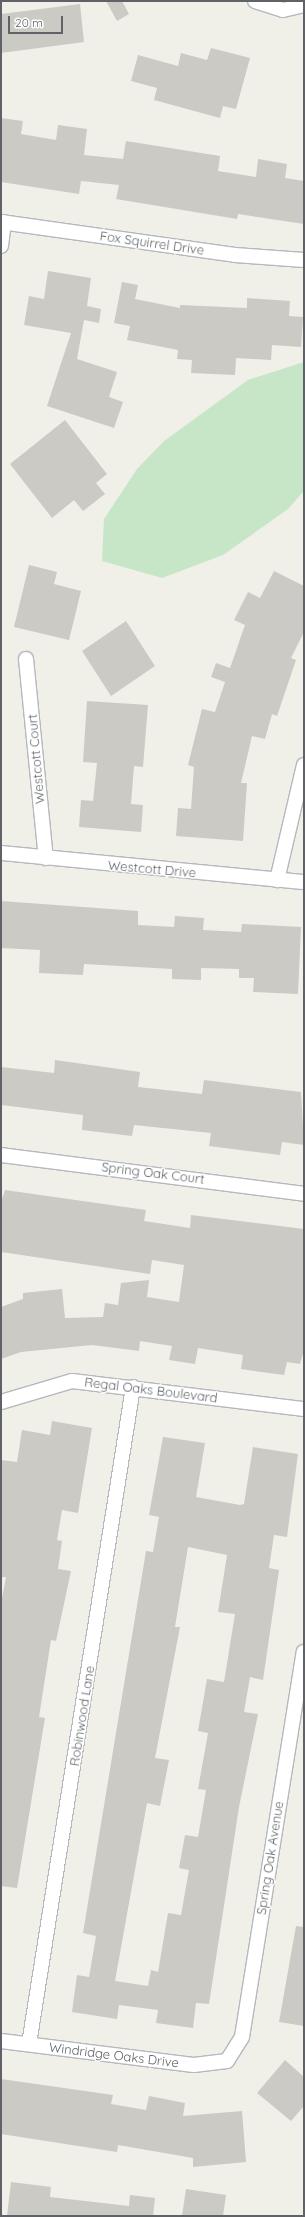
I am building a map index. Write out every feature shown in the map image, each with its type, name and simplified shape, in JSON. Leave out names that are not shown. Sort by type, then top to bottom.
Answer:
[{"type":"street","points":[[255,1],[283,10],[304,5]]},
{"type":"street","points":[[1,246],[3,222]]},
{"type":"street","name":"Fox Squirrel Drive","points":[[3,222],[235,255],[304,260]]},
{"type":"street","name":"Westcott Court","points":[[26,659],[46,858]]},
{"type":"street","points":[[277,880],[304,765]]},
{"type":"street","name":"Westcott Drive","points":[[1,853],[304,882]]},
{"type":"street","name":"Spring Oak Court","points":[[1,1155],[304,1194]]},
{"type":"street","name":"Regal Oaks Boulevard","points":[[1,1402],[72,1381],[304,1409]]},
{"type":"street","name":"Robinwood Lane","points":[[29,2044],[133,1388]]},
{"type":"street","name":"Spring Oak Avenue","points":[[228,2061],[242,2037],[304,1652]]},
{"type":"street","name":"Windridge Oaks Drive","points":[[1,2041],[194,2065],[228,2061]]},
{"type":"green space","points":[[304,362],[304,491],[288,509],[223,555],[162,578],[102,561],[104,519],[137,469],[164,441],[248,380]]},
{"type":"building","points":[[106,1],[122,1],[129,14],[117,21]]},
{"type":"building","points":[[80,4],[84,42],[1,53],[1,14]]},
{"type":"building","points":[[211,48],[250,58],[236,109],[223,106],[220,118],[154,100],[157,88],[131,81],[138,55],[178,66],[181,53],[207,60]]},
{"type":"building","points":[[1,118],[23,121],[21,134],[56,140],[58,125],[87,129],[84,155],[123,159],[126,141],[220,156],[218,171],[256,177],[258,159],[287,164],[285,178],[304,181],[304,224],[238,214],[237,219],[116,199],[119,185],[81,181],[79,194],[1,182]]},
{"type":"building","points":[[48,271],[91,278],[87,306],[101,309],[99,323],[84,320],[77,359],[117,372],[109,397],[123,402],[114,428],[47,406],[71,333],[24,325],[29,296],[44,299]]},
{"type":"building","points":[[122,282],[138,285],[135,299],[180,308],[180,305],[247,308],[247,298],[290,301],[289,316],[303,317],[301,347],[272,345],[271,360],[236,358],[235,375],[191,373],[192,360],[177,359],[178,350],[127,340],[130,326],[114,323]]},
{"type":"building","points":[[65,420],[107,474],[96,483],[105,494],[83,511],[74,500],[52,518],[10,464]]},
{"type":"building","points":[[29,565],[57,572],[54,584],[81,591],[69,640],[14,627]]},
{"type":"building","points":[[274,571],[304,586],[304,632],[291,658],[296,660],[277,716],[272,714],[265,739],[252,736],[241,783],[247,783],[243,841],[176,836],[178,808],[191,809],[194,767],[188,765],[202,709],[215,712],[225,682],[211,677],[216,663],[230,668],[245,625],[234,620],[248,592],[260,598]]},
{"type":"building","points":[[126,621],[155,666],[111,696],[82,651]]},
{"type":"building","points":[[87,701],[148,705],[143,767],[134,766],[131,804],[143,805],[141,832],[79,827],[81,800],[93,801],[97,763],[83,762]]},
{"type":"building","points":[[1,901],[138,911],[138,925],[174,927],[175,916],[204,918],[203,930],[241,932],[242,924],[301,927],[298,994],[253,992],[254,978],[239,978],[239,969],[201,968],[201,980],[172,979],[172,969],[84,964],[83,975],[39,973],[40,950],[1,948]]},
{"type":"building","points":[[55,1060],[140,1072],[138,1087],[202,1094],[204,1080],[301,1092],[304,1145],[282,1142],[280,1155],[209,1146],[211,1133],[134,1125],[132,1136],[82,1130],[83,1115],[1,1105],[1,1067],[54,1073]]},
{"type":"building","points":[[5,1190],[146,1210],[144,1221],[190,1228],[191,1215],[304,1229],[304,1350],[300,1364],[287,1362],[284,1375],[241,1369],[243,1355],[198,1348],[195,1364],[169,1360],[172,1346],[140,1341],[139,1351],[92,1345],[21,1352],[1,1359],[1,1307],[23,1299],[23,1293],[62,1289],[65,1318],[103,1317],[105,1303],[118,1305],[121,1283],[149,1280],[147,1297],[179,1302],[184,1265],[152,1260],[150,1274],[1,1252],[1,1202]]},
{"type":"building","points":[[52,1421],[92,1428],[78,1513],[62,1510],[57,1540],[62,1541],[58,1569],[71,1571],[56,1641],[51,1640],[39,1717],[45,1718],[17,1888],[1,1886],[1,1603],[6,1577],[1,1577],[1,1460],[17,1462],[22,1430],[50,1435]]},
{"type":"building","points":[[163,1437],[205,1443],[196,1497],[240,1505],[244,1504],[253,1447],[298,1454],[287,1537],[274,1535],[269,1568],[279,1570],[263,1680],[250,1677],[244,1712],[258,1714],[239,1807],[209,2004],[196,2003],[193,2028],[156,2023],[158,2010],[119,2005],[117,2019],[72,2012],[77,1975],[89,1977],[96,1936],[83,1933],[146,1551],[153,1552],[159,1517],[149,1515]],"holes":[[[188,1547],[227,1555],[218,1612],[235,1614],[224,1682],[207,1679],[198,1731],[208,1733],[198,1789],[206,1790],[198,1837],[185,1835],[179,1868],[189,1870],[181,1915],[168,1913],[158,1972],[151,1970],[148,1986],[115,1981],[147,1803],[160,1806],[169,1760],[155,1758],[180,1627],[175,1627]]]},
{"type":"building","points":[[296,1926],[304,1927],[304,2026],[279,2022]]},
{"type":"building","points":[[285,2060],[304,2077],[304,2106],[291,2121],[257,2093]]},
{"type":"building","points":[[1,2079],[113,2095],[111,2104],[146,2110],[149,2096],[185,2103],[183,2116],[242,2111],[246,2162],[193,2167],[193,2158],[118,2145],[117,2152],[1,2134]]},
{"type":"building","points":[[11,2182],[51,2187],[50,2197],[129,2206],[130,2195],[155,2198],[153,2216],[7,2216]]},
{"type":"building","points":[[186,2189],[226,2195],[223,2216],[182,2216]]}]
